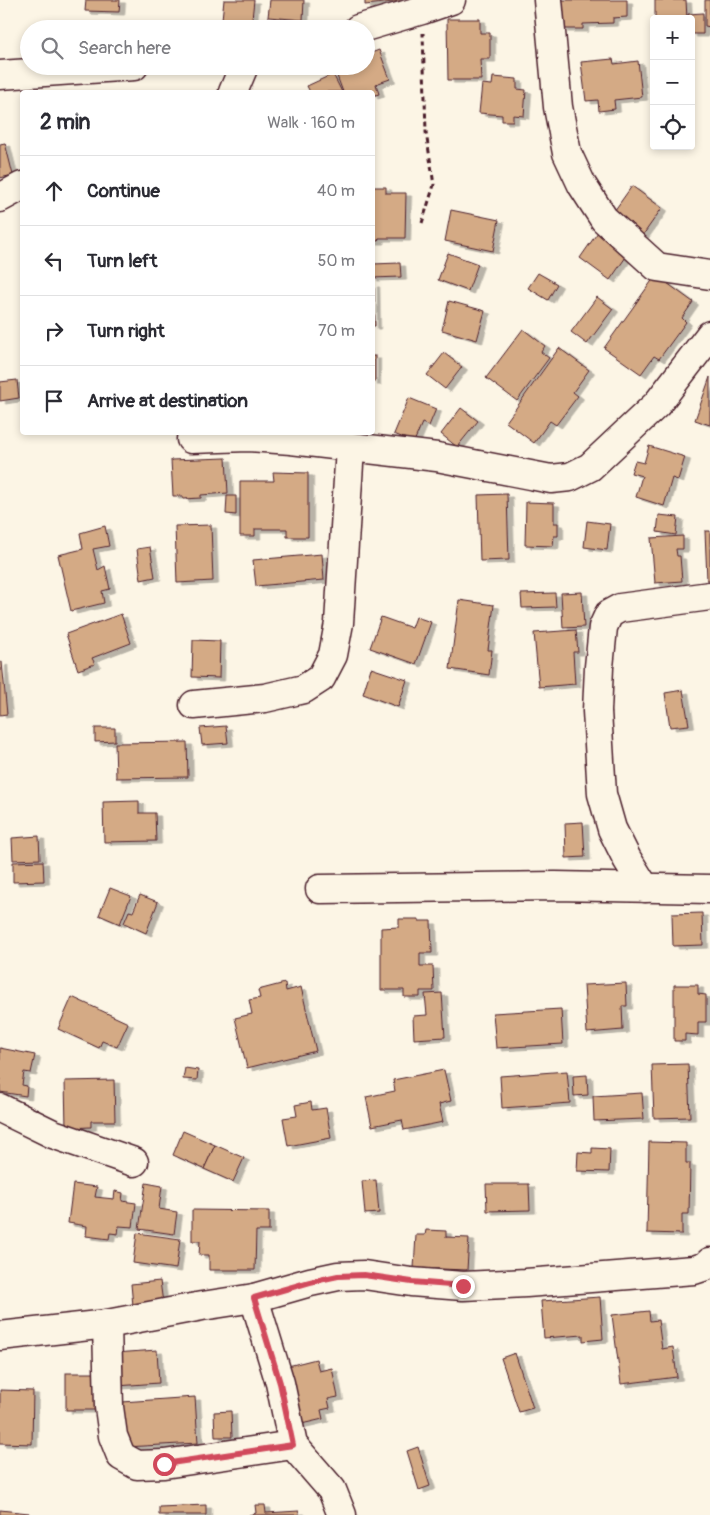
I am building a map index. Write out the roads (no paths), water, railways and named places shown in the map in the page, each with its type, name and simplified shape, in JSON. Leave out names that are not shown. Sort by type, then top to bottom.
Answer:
[{"type":"street","points":[[375,24],[451,0]]},
{"type":"street","points":[[548,0],[558,107],[567,153],[582,185],[604,219],[657,267],[710,275]]},
{"type":"street","points":[[0,75],[20,74]]},
{"type":"street","points":[[234,90],[240,75]]},
{"type":"street","points":[[0,198],[20,187]]},
{"type":"street","points":[[191,439],[248,437],[291,440],[437,458],[551,479],[570,477],[590,467],[657,404],[710,335]]},
{"type":"street","points":[[194,705],[265,698],[304,689],[321,678],[332,655],[339,623],[350,448]]},
{"type":"street","points":[[645,888],[627,859],[612,829],[602,794],[597,711],[603,627],[609,614],[620,608],[710,596]]},
{"type":"street","points":[[320,889],[555,886],[710,889]]},
{"type":"street","points":[[0,1108],[53,1134],[134,1162]]},
{"type":"street","points":[[0,1336],[107,1324],[254,1298],[338,1276],[364,1275],[412,1282],[463,1286],[694,1270],[706,1266],[710,1262]]},
{"type":"street","points":[[254,1298],[280,1383],[293,1445],[332,1490],[342,1515]]},
{"type":"street","points":[[107,1324],[109,1407],[113,1436],[122,1456],[137,1465],[164,1464],[293,1445]]}]
